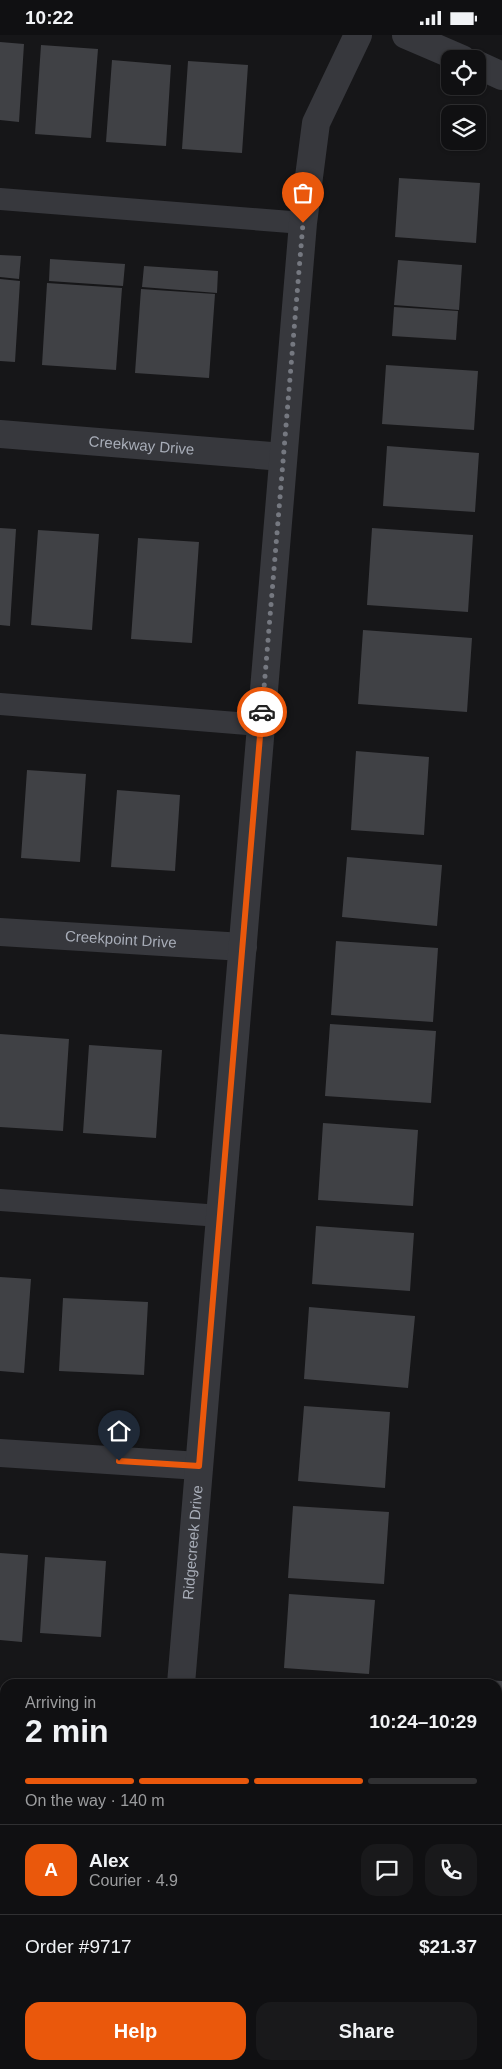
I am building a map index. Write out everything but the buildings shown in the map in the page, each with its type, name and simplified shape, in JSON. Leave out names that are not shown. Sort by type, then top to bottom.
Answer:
[{"type":"street","name":"Ridgecreek Drive","points":[[181,1679],[303,223],[316,123],[358,35]]},
{"type":"street","points":[[406,35],[441,50]]},
{"type":"street","points":[[486,69],[502,76]]},
{"type":"street","name":"Creekway Drive","points":[[0,434],[283,457]]},
{"type":"street","name":"Creekpoint Drive","points":[[0,932],[242,947]]},
{"type":"street","points":[[0,1453],[199,1466]]},
{"type":"lane","points":[[0,199],[303,223]]},
{"type":"lane","points":[[0,705],[261,725]]},
{"type":"lane","points":[[0,1200],[220,1216]]},
{"type":"way so far","points":[[262,712],[303,223]]},
{"type":"route","points":[[119,1461],[199,1466],[262,712]]}]
